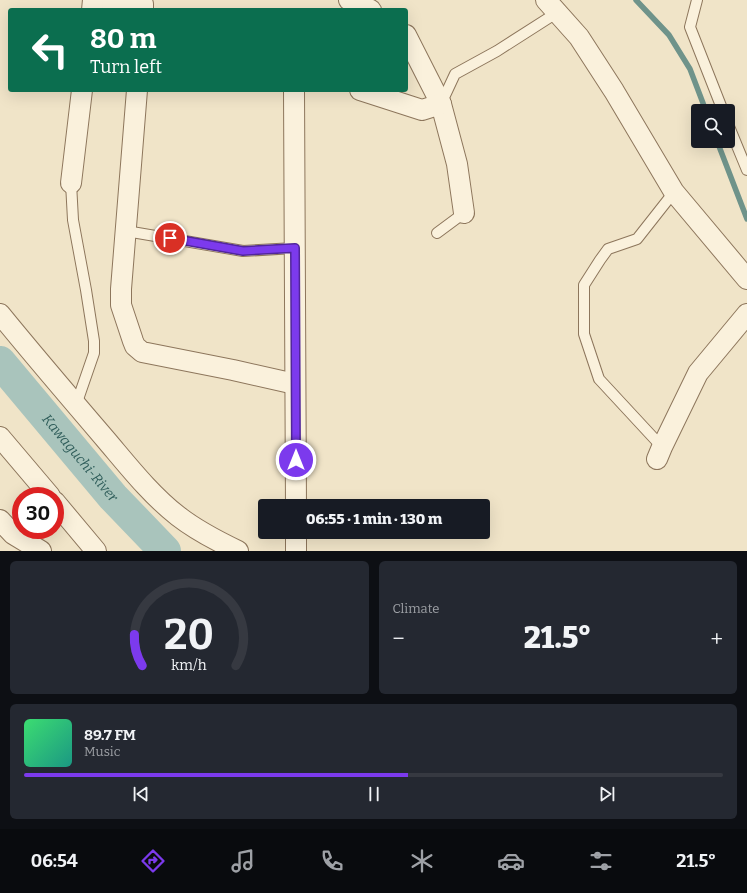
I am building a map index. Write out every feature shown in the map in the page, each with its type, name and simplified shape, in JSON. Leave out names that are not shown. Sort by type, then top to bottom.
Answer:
[{"type":"street","points":[[108,0],[114,2],[143,4],[143,8]]},
{"type":"street","points":[[349,0],[367,8]]},
{"type":"street","points":[[552,6],[579,37],[614,91],[674,192],[747,279]]},
{"type":"street","points":[[408,39],[441,104],[457,164],[464,212]]},
{"type":"street","points":[[71,183],[82,92]]},
{"type":"street","points":[[137,92],[120,289],[121,305],[135,346],[142,352],[295,384]]},
{"type":"street","points":[[294,92],[296,499]]},
{"type":"street","points":[[366,92],[422,110],[441,104]]},
{"type":"street","points":[[0,314],[145,485],[176,515],[190,525],[238,551]]},
{"type":"street","points":[[660,453],[698,373],[747,314]]},
{"type":"street","points":[[0,437],[42,487]]},
{"type":"street","points":[[64,513],[96,551]]},
{"type":"street","points":[[0,520],[13,534],[41,551]]},
{"type":"street","points":[[296,539],[296,551]]},
{"type":"lane","points":[[697,0],[690,27],[720,104]]},
{"type":"lane","points":[[441,104],[455,74],[496,51],[552,6]]},
{"type":"lane","points":[[735,141],[747,170]]},
{"type":"lane","points":[[71,183],[73,220],[94,342],[94,353],[76,405]]},
{"type":"lane","points":[[660,453],[599,379],[584,334],[584,285],[608,249],[637,239],[674,192]]},
{"type":"lane","points":[[437,232],[464,212]]},
{"type":"lane","points":[[126,231],[243,251],[295,248]]},
{"type":"waterway","points":[[636,0],[669,35],[690,69],[703,104]]},
{"type":"waterway","points":[[720,148],[747,219]]},
{"type":"waterway","name":"Kawaguchi-River","points":[[0,362],[113,497],[165,551]]},
{"type":"route","points":[[170,238],[243,251],[295,248],[296,460]]}]
